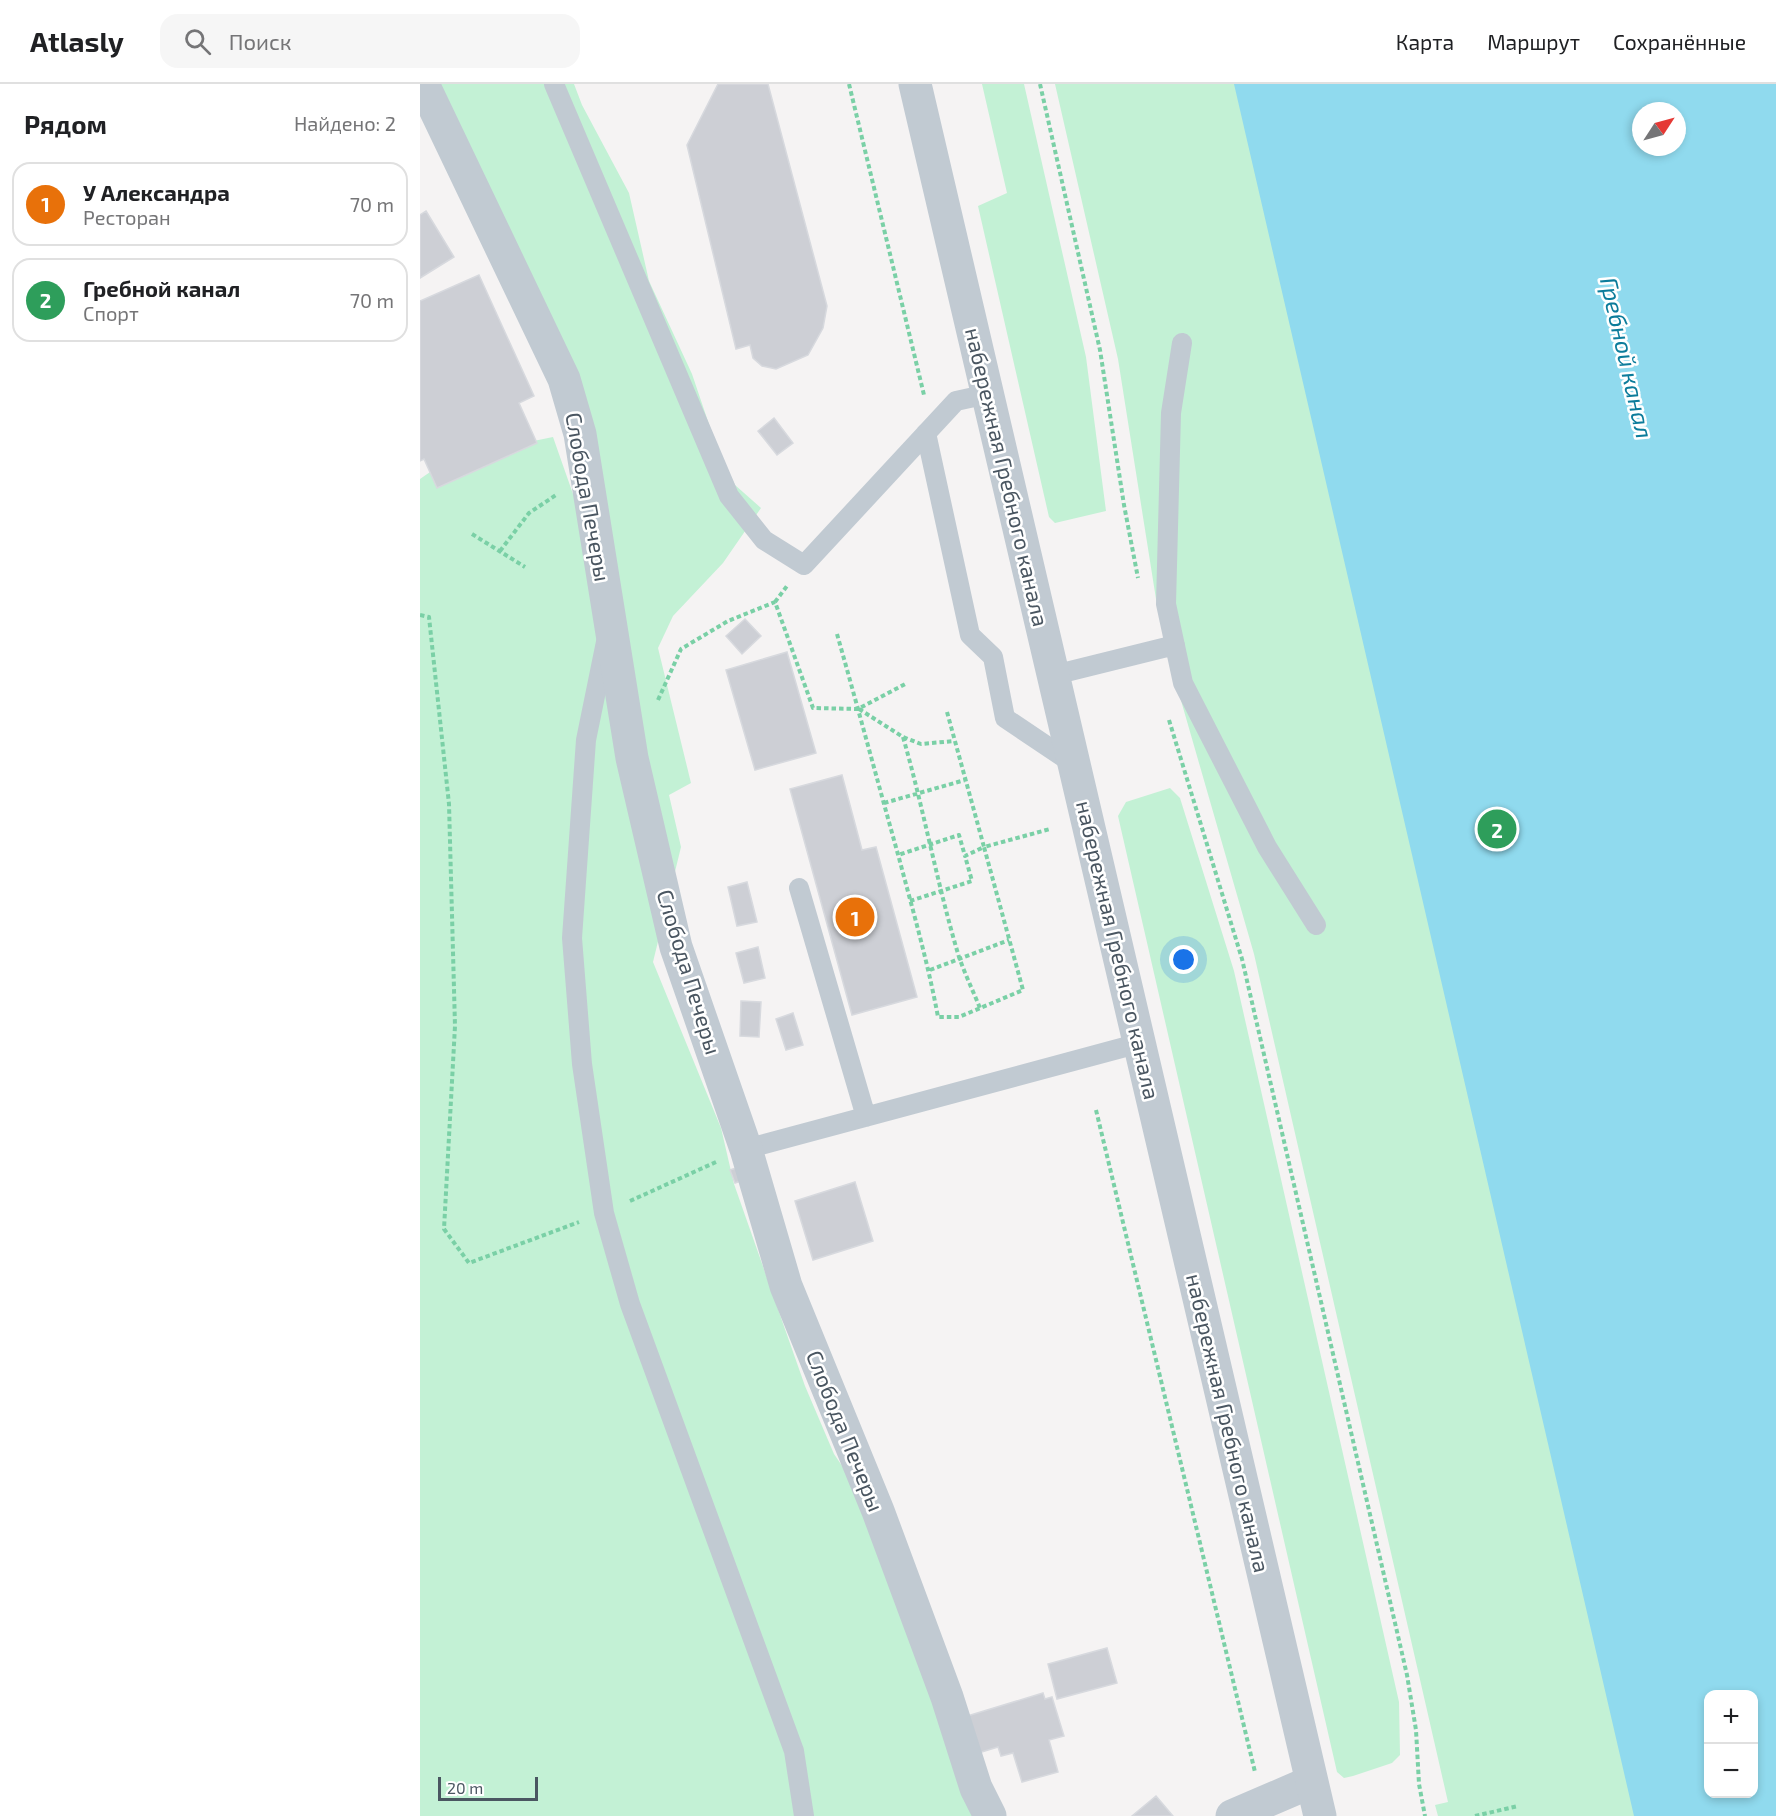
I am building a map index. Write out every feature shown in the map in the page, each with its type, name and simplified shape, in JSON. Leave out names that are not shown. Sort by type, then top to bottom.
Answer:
[{"type":"street","name":"Слобода Печеры","points":[[423,84],[564,379],[580,434],[632,758],[676,947],[746,1149],[786,1286],[878,1511],[947,1697],[976,1788],[990,1816]]},
{"type":"street","name":"набережная Гребного канала","points":[[915,84],[1320,1816]]},
{"type":"street","points":[[1232,1816],[1311,1782]]},
{"type":"lane","points":[[554,84],[729,496],[764,540],[804,564],[956,401],[988,394]]},
{"type":"lane","points":[[1182,343],[1171,413],[1166,604],[1183,683],[1267,847],[1316,925]]},
{"type":"lane","points":[[929,430],[970,635],[993,657],[1005,718],[1075,765]]},
{"type":"lane","points":[[609,623],[586,740],[572,938],[582,1064],[604,1213],[630,1304],[794,1751],[804,1816]]},
{"type":"lane","points":[[1054,675],[1175,645]]},
{"type":"lane","points":[[799,888],[866,1117]]},
{"type":"lane","points":[[746,1149],[1140,1043]]},
{"type":"path","points":[[849,84],[929,430]]},
{"type":"path","points":[[1040,84],[1100,350],[1138,583]]},
{"type":"path","points":[[500,551],[529,513],[552,496],[587,483]]},
{"type":"path","points":[[472,534],[525,567]]},
{"type":"path","points":[[657,703],[681,649],[728,621],[775,602],[813,708],[858,709],[907,683]]},
{"type":"path","points":[[420,615],[429,617],[449,804],[455,1026],[444,1228],[469,1263],[604,1213],[746,1149]]},
{"type":"path","points":[[837,634],[930,970],[939,1017],[959,1017],[1023,990],[947,712]]},
{"type":"path","points":[[858,709],[903,737],[921,744],[954,741]]},
{"type":"path","points":[[1166,709],[1242,959],[1407,1675],[1416,1730],[1419,1784],[1425,1816]]},
{"type":"path","points":[[903,737],[960,959],[980,1008]]},
{"type":"path","points":[[884,803],[965,780]]},
{"type":"path","points":[[965,856],[984,847],[1050,829]]},
{"type":"path","points":[[898,855],[959,835],[972,881],[910,901]]},
{"type":"path","points":[[930,970],[1008,940]]},
{"type":"path","points":[[1096,1110],[1262,1802]]},
{"type":"path","points":[[1475,1816],[1518,1806]]},
{"type":"green space","points":[[436,84],[574,84],[582,105],[629,193],[649,281],[692,374],[717,448],[735,485],[761,508],[723,563],[673,616],[658,648],[691,783],[669,795],[681,847],[653,962],[721,1128],[734,1184],[805,1386],[834,1454],[853,1482],[977,1816],[420,1816],[420,479],[433,470],[500,448],[553,437],[573,494],[594,455]]},
{"type":"green space","points":[[982,84],[1024,84],[1086,357],[1106,511],[1055,523],[1049,517],[978,206],[1007,193]]},
{"type":"green space","name":"Гребной канал","points":[[1055,84],[1776,84],[1776,1816],[1438,1816],[1435,1805],[1448,1802],[1254,954],[1182,704],[1156,599],[1118,359]]},
{"type":"green space","points":[[1170,788],[1180,798],[1234,971],[1399,1702],[1400,1755],[1392,1763],[1344,1778],[1337,1772],[1118,816],[1126,802]]},
{"type":"water","name":"Гребной канал","points":[[1234,84],[1776,84],[1776,1816],[1634,1816]]},
{"type":"building","points":[[718,84],[768,84],[827,306],[823,328],[808,355],[776,369],[762,366],[753,358],[750,345],[736,349],[687,145]]},
{"type":"building","points":[[426,211],[454,257],[420,278],[420,215]]},
{"type":"building","points":[[479,275],[534,396],[519,403],[537,443],[437,488],[424,459],[420,461],[420,301]]},
{"type":"building","points":[[774,418],[793,443],[777,455],[758,431]]},
{"type":"building","points":[[745,619],[761,636],[742,654],[726,636]]},
{"type":"building","points":[[787,652],[816,753],[755,770],[726,670]]},
{"type":"building","points":[[842,775],[862,850],[876,847],[917,997],[852,1015],[790,789]]},
{"type":"building","points":[[747,882],[757,922],[737,926],[728,887]]},
{"type":"building","points":[[758,947],[765,978],[744,983],[736,953]]},
{"type":"building","points":[[741,1001],[761,1002],[759,1037],[740,1036]]},
{"type":"building","points":[[793,1013],[803,1045],[786,1050],[776,1019]]},
{"type":"building","points":[[739,1167],[744,1180],[735,1183],[730,1170]]},
{"type":"building","points":[[855,1182],[873,1241],[813,1260],[795,1201]]},
{"type":"building","points":[[1107,1648],[1117,1683],[1057,1699],[1048,1664]]},
{"type":"building","points":[[1043,1693],[1045,1699],[1052,1697],[1064,1736],[1049,1740],[1058,1772],[1022,1782],[1013,1753],[1001,1756],[998,1747],[975,1754],[964,1717]]},
{"type":"building","points":[[1156,1796],[1173,1816],[1132,1816]]},
{"type":"place","name":"Гребной канал","points":[[1497,829]]},
{"type":"place","name":"У Александра","points":[[855,917]]}]
